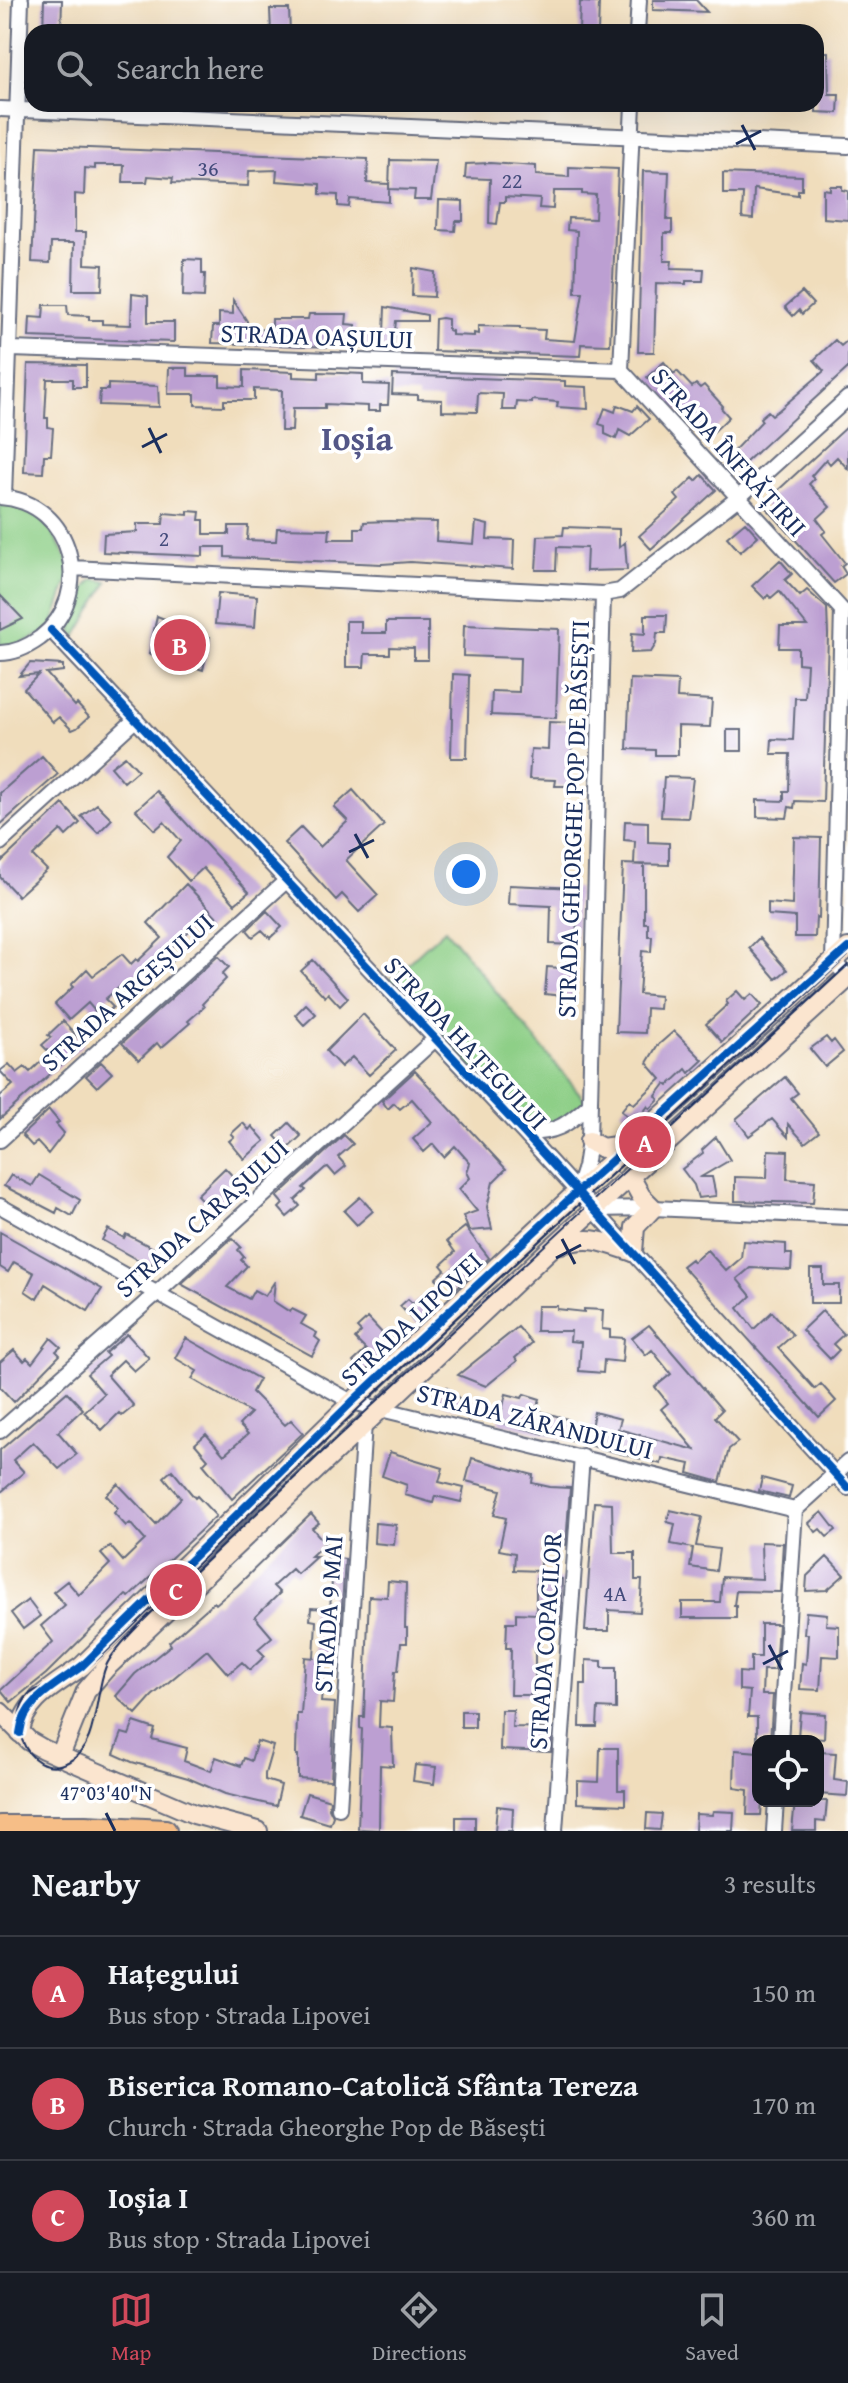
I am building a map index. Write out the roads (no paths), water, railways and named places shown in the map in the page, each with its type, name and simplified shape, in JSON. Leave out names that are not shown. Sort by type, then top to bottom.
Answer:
[{"type":"main road","points":[[0,1827],[165,1831]]},
{"type":"street","points":[[0,653],[32,644],[51,630],[65,610],[72,586],[67,547],[57,529],[42,513],[24,503],[2,497],[11,349],[21,0]]},
{"type":"street","points":[[638,24],[639,0]]},
{"type":"street","points":[[0,109],[24,110]]},
{"type":"street","points":[[62,112],[848,146]]},
{"type":"street","name":"STRADA ÎNFRĂȚIRII","points":[[633,112],[621,370],[845,610],[833,961]]},
{"type":"street","name":"STRADA OAȘULUI","points":[[11,349],[621,370]]},
{"type":"street","points":[[603,594],[620,591],[738,498],[848,398]]},
{"type":"street","name":"STRADA GHEORGHE POP DE BĂSEȘTI","points":[[72,568],[603,594],[589,1141],[577,1192]]},
{"type":"street","name":"STRADA HAȚEGULUI","points":[[51,630],[524,1133],[848,1488]]},
{"type":"street","points":[[0,843],[136,719]]},
{"type":"street","name":"STRADA ARGEȘULUI","points":[[0,1140],[287,880]]},
{"type":"street","name":"STRADA LIPOVEI","points":[[20,1733],[25,1711],[37,1699],[82,1666],[352,1402],[577,1192],[848,948]]},
{"type":"street","points":[[833,961],[848,978]]},
{"type":"street","name":"STRADA LIPOVEI","points":[[60,1756],[90,1684],[554,1245],[848,978]]},
{"type":"street","name":"STRADA CARAȘULUI","points":[[0,1431],[158,1292],[435,1039]]},
{"type":"street","points":[[524,1133],[553,1131],[568,1124],[589,1105]]},
{"type":"street","points":[[589,1141],[602,1148],[633,1143]]},
{"type":"street","points":[[630,1176],[641,1196],[653,1208]]},
{"type":"street","name":"STRADA ZĂRANDULUI","points":[[0,1206],[352,1402],[795,1510]]},
{"type":"street","points":[[554,1245],[597,1239],[633,1252],[635,1227],[653,1208]]},
{"type":"street","points":[[594,1209],[653,1208],[848,1217]]},
{"type":"street","name":"STRADA 9 MAI","points":[[339,1808],[364,1423]]},
{"type":"street","name":"STRADA COPACILOR","points":[[555,1830],[582,1456]]},
{"type":"street","points":[[780,1735],[795,1510],[848,1462]]},
{"type":"street","points":[[0,1712],[35,1745],[194,1814],[258,1831]]},
{"type":"street","points":[[774,1831],[776,1807]]},
{"type":"tram line","points":[[848,956],[362,1405],[105,1653],[78,1675],[36,1690],[25,1699],[19,1726],[29,1753],[40,1762],[53,1766],[78,1755],[90,1733],[106,1666],[135,1629],[848,965]]},
{"type":"place","name":"Biserica Romano-Catolică Sfânta Tereza","points":[[180,645]]},
{"type":"place","name":"Hațegului","points":[[645,1142]]},
{"type":"place","name":"Ioșia I","points":[[176,1590]]},
{"type":"district","name":"Ioșia","points":[[357,438]]}]
